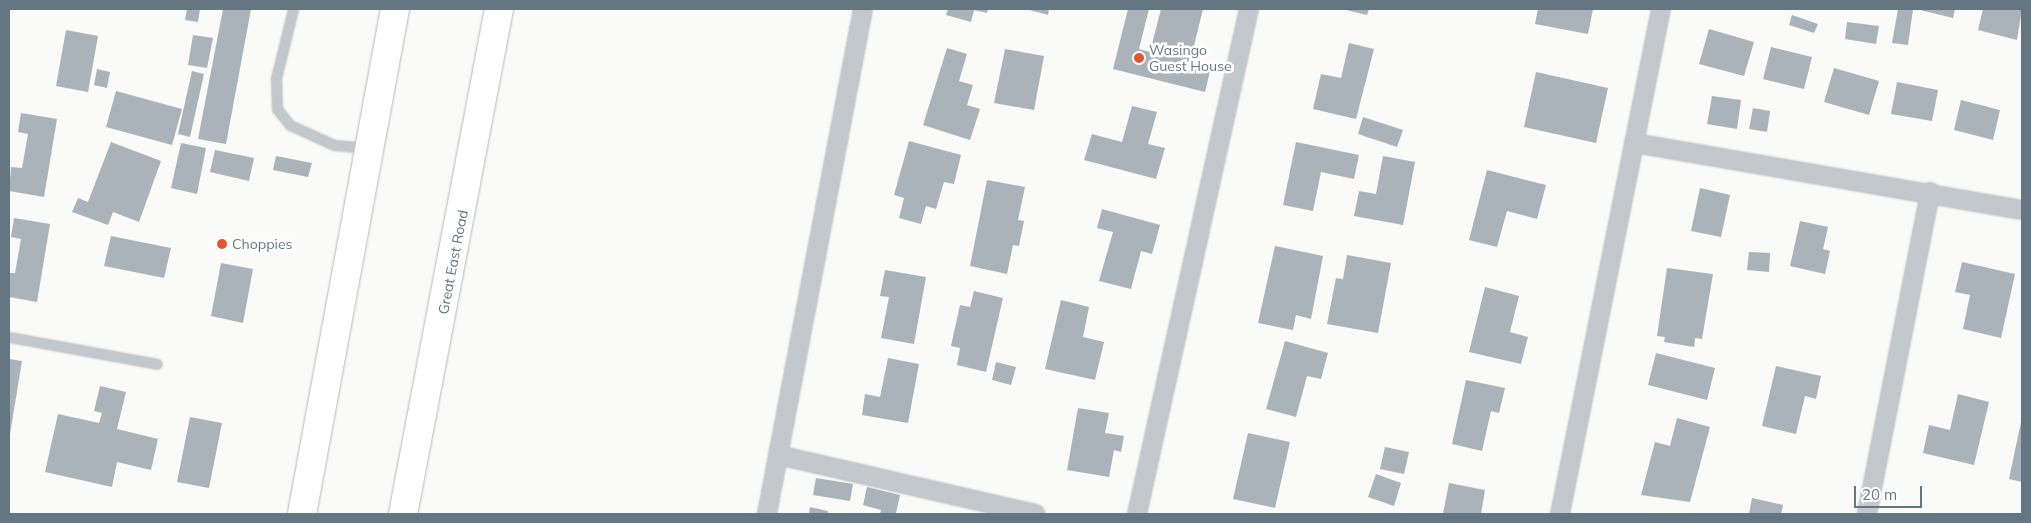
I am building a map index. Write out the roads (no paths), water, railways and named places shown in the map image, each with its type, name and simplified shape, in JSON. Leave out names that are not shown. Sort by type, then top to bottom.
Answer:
[{"type":"main road","points":[[302,514],[372,148],[392,9]]},
{"type":"main road","name":"Great East Road","points":[[403,514],[499,9]]},
{"type":"street","points":[[767,514],[864,9]]},
{"type":"street","points":[[1137,514],[1249,9]]},
{"type":"street","points":[[1560,514],[1661,9]]},
{"type":"street","points":[[1634,142],[1930,192],[2022,210]]},
{"type":"street","points":[[1867,514],[1930,192]]},
{"type":"street","points":[[778,455],[1035,514]]},
{"type":"lane","points":[[293,9],[276,78],[277,109],[290,125],[334,145],[372,148]]},
{"type":"lane","points":[[9,337],[157,364]]},
{"type":"place","name":"Wasingo Guest House","points":[[1139,58]]},
{"type":"place","name":"Choppies","points":[[222,244]]}]
